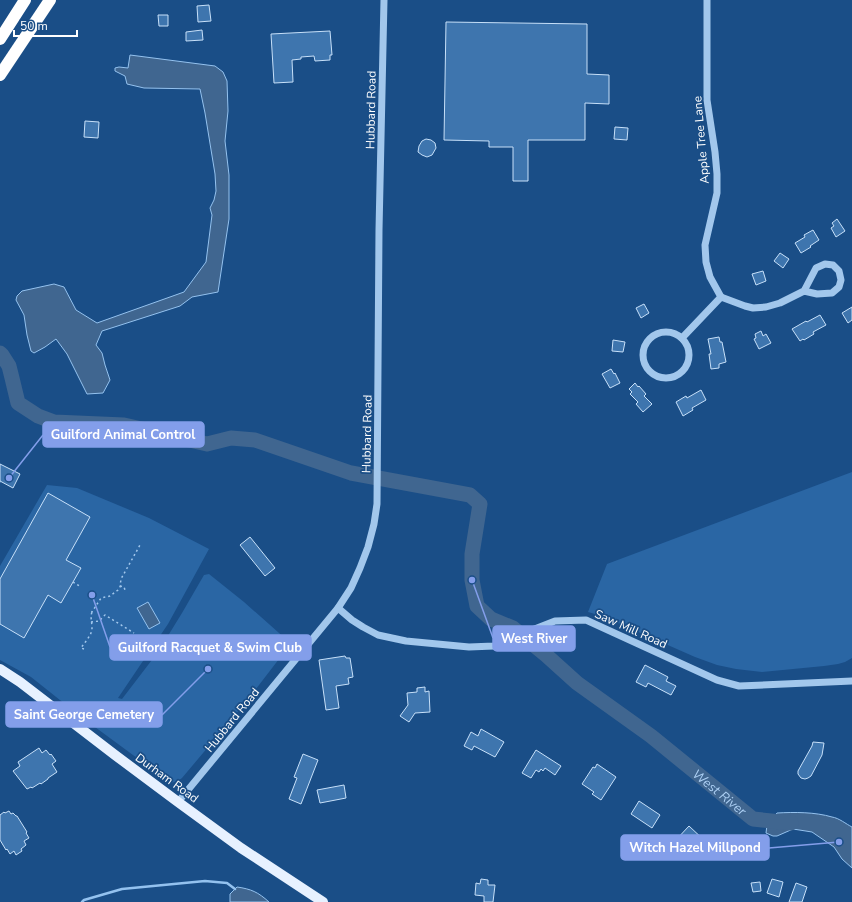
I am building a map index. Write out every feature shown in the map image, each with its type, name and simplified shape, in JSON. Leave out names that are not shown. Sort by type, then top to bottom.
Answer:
[{"type":"highway","points":[[0,39],[25,0]]},
{"type":"highway","points":[[0,75],[50,0]]},
{"type":"main road","name":"Durham Road","points":[[0,669],[20,682],[115,755],[241,848],[323,902]]},
{"type":"street","name":"Hubbard Road","points":[[178,802],[338,608],[351,588],[360,568],[368,547],[374,524],[377,504],[378,462],[379,230],[384,0]]},
{"type":"street","name":"Apple Tree Lane","points":[[708,0],[707,100],[715,152],[717,187],[705,245],[706,262],[710,277],[721,297]]},
{"type":"street","points":[[682,338],[721,297],[753,308],[780,304],[804,291],[816,268],[825,264],[833,265],[839,271],[841,280],[839,287],[832,293],[817,294],[804,291]]},
{"type":"street","points":[[664,332],[675,334],[682,338],[686,344],[689,356],[688,364],[682,372],[673,378],[664,379],[656,376],[648,370],[643,360],[643,351],[646,342],[653,335],[664,332]]},
{"type":"street","name":"Saw Mill Road","points":[[338,608],[352,620],[378,635],[469,647],[504,644],[532,630],[555,621],[586,620],[717,680],[739,686],[852,682]]},
{"type":"path","points":[[84,649],[82,648],[91,633],[92,628],[91,612],[100,598],[113,594],[118,590],[120,586],[120,579],[140,545]]},
{"type":"path","points":[[73,582],[81,586]]},
{"type":"path","points":[[120,586],[124,586],[124,590]]},
{"type":"path","points":[[92,622],[100,620],[105,615],[134,633]]},
{"type":"shaded area","points":[[130,55],[215,66],[223,72],[227,81],[228,111],[225,141],[229,175],[229,219],[218,292],[192,297],[180,306],[102,331],[96,345],[102,353],[110,380],[103,393],[87,394],[67,354],[56,339],[34,353],[31,351],[24,315],[16,300],[17,296],[22,291],[54,284],[64,287],[76,310],[97,323],[184,292],[206,262],[212,215],[210,208],[216,191],[215,174],[200,89],[144,88],[127,84],[125,76],[115,71],[115,68],[128,68]]},
{"type":"shaded area","points":[[852,472],[852,658],[845,662],[824,666],[762,672],[736,669],[717,665],[695,657],[602,616],[588,612],[607,564]]},
{"type":"shaded area","points":[[47,485],[77,488],[149,518],[209,549],[168,624],[118,698],[122,699],[158,652],[204,575],[209,574],[244,602],[288,641],[289,646],[246,702],[178,781],[171,783],[80,716],[31,677],[0,660],[0,566]]},
{"type":"shaded area","points":[[148,602],[160,623],[149,629],[137,608]]},
{"type":"shaded area","points":[[791,812],[825,815],[837,819],[852,827],[852,868],[842,859],[834,847],[812,832],[793,829],[777,836],[766,833],[767,825],[777,813]]},
{"type":"shaded area","points":[[237,887],[254,892],[269,902],[230,902],[230,894]]},
{"type":"building","points":[[209,5],[211,21],[198,22],[197,6]]},
{"type":"building","points":[[158,15],[168,15],[168,26],[159,26]]},
{"type":"building","points":[[446,22],[587,24],[587,74],[609,75],[609,104],[585,103],[585,140],[528,140],[528,181],[513,181],[513,147],[489,147],[489,141],[444,140]]},
{"type":"building","points":[[202,30],[203,40],[186,41],[186,32]]},
{"type":"building","points":[[330,31],[332,55],[330,55],[330,60],[315,61],[314,56],[301,57],[301,59],[292,60],[293,82],[274,83],[271,34]]},
{"type":"building","points":[[85,121],[99,122],[98,138],[84,137]]},
{"type":"building","points":[[615,127],[628,128],[627,140],[614,139]]},
{"type":"building","points":[[426,139],[435,143],[436,148],[432,155],[427,157],[418,152],[422,141]]},
{"type":"building","points":[[837,219],[845,231],[836,237],[831,228],[834,226],[832,223]]},
{"type":"building","points":[[813,230],[819,240],[801,253],[795,243],[805,237],[804,235]]},
{"type":"building","points":[[780,253],[789,259],[783,268],[774,261]]},
{"type":"building","points":[[763,271],[766,281],[756,285],[752,274]]},
{"type":"building","points":[[644,304],[649,313],[641,318],[636,308]]},
{"type":"building","points":[[852,307],[852,320],[848,323],[842,313]]},
{"type":"building","points":[[820,315],[826,325],[813,332],[814,334],[800,341],[792,329]]},
{"type":"building","points":[[761,331],[763,336],[766,334],[771,343],[759,349],[754,339],[756,338],[755,334]]},
{"type":"building","points":[[719,337],[720,342],[722,342],[726,362],[719,364],[719,368],[711,369],[709,354],[711,354],[708,339]]},
{"type":"building","points":[[613,340],[625,342],[623,352],[612,351]]},
{"type":"building","points":[[611,369],[614,374],[615,373],[620,383],[610,388],[602,374]]},
{"type":"building","points":[[635,383],[646,394],[644,396],[652,404],[643,412],[636,404],[638,402],[630,394],[632,392],[629,389]]},
{"type":"building","points":[[701,390],[706,400],[692,408],[693,410],[683,416],[676,402]]},
{"type":"building","points":[[0,464],[20,474],[13,488],[0,481]]},
{"type":"building","points":[[48,493],[90,517],[66,560],[81,568],[61,603],[48,595],[24,638],[0,624],[0,579]]},
{"type":"building","points":[[250,537],[275,568],[265,576],[240,545]]},
{"type":"building","points":[[345,656],[346,658],[350,658],[353,677],[348,678],[349,684],[336,686],[339,708],[326,710],[319,660]]},
{"type":"building","points":[[645,665],[668,677],[666,681],[676,686],[671,695],[648,683],[646,687],[636,682]]},
{"type":"building","points":[[425,687],[425,692],[429,691],[430,712],[415,713],[409,722],[400,716],[408,705],[407,693],[417,692],[417,688]]},
{"type":"building","points":[[481,729],[504,742],[495,757],[474,746],[472,750],[464,746],[471,732],[478,736]]},
{"type":"building","points":[[813,742],[824,743],[822,755],[811,776],[805,779],[801,778],[798,771]]},
{"type":"building","points":[[39,748],[42,753],[46,750],[50,755],[51,754],[56,761],[52,764],[57,772],[41,784],[40,783],[27,789],[13,771],[20,766],[18,762]]},
{"type":"building","points":[[536,750],[561,766],[555,775],[545,768],[543,771],[541,769],[539,772],[536,770],[531,778],[522,773]]},
{"type":"building","points":[[303,754],[318,760],[301,804],[289,799],[297,778],[294,777]]},
{"type":"building","points":[[597,764],[616,777],[601,800],[592,794],[594,792],[582,784],[593,767],[595,768]]},
{"type":"building","points":[[344,785],[346,798],[320,803],[317,790]]},
{"type":"building","points":[[639,801],[660,815],[652,828],[631,814]]},
{"type":"building","points":[[9,811],[11,814],[13,813],[17,816],[29,838],[24,841],[26,845],[21,849],[22,851],[16,855],[14,851],[10,854],[0,840],[0,815]]},
{"type":"building","points":[[689,826],[705,841],[694,853],[685,845],[682,849],[674,842]]},
{"type":"building","points":[[481,879],[488,880],[488,885],[495,885],[493,902],[484,902],[484,896],[475,895],[476,883],[480,884]]},
{"type":"building","points":[[772,879],[783,882],[779,897],[767,893]]},
{"type":"building","points":[[760,882],[761,891],[753,892],[751,883]]},
{"type":"building","points":[[796,883],[807,887],[802,902],[789,902]]},
{"type":"waterway","name":"West River","points":[[0,353],[9,366],[18,403],[38,416],[54,422],[124,425],[207,444],[231,438],[255,440],[351,473],[470,495],[480,504],[472,554],[472,580],[477,606],[491,619],[513,628],[577,683],[651,736],[753,819],[791,823]]},
{"type":"waterway","points":[[82,902],[84,900],[122,889],[205,881],[227,883],[235,889]]},
{"type":"place","name":"Guilford Animal Control","points":[[9,478]]},
{"type":"place","name":"West River","points":[[472,580]]},
{"type":"place","name":"Guilford Racquet & Swim Club","points":[[92,595]]},
{"type":"place","name":"Saint George Cemetery","points":[[208,669]]},
{"type":"place","name":"Witch Hazel Millpond","points":[[839,842]]}]
